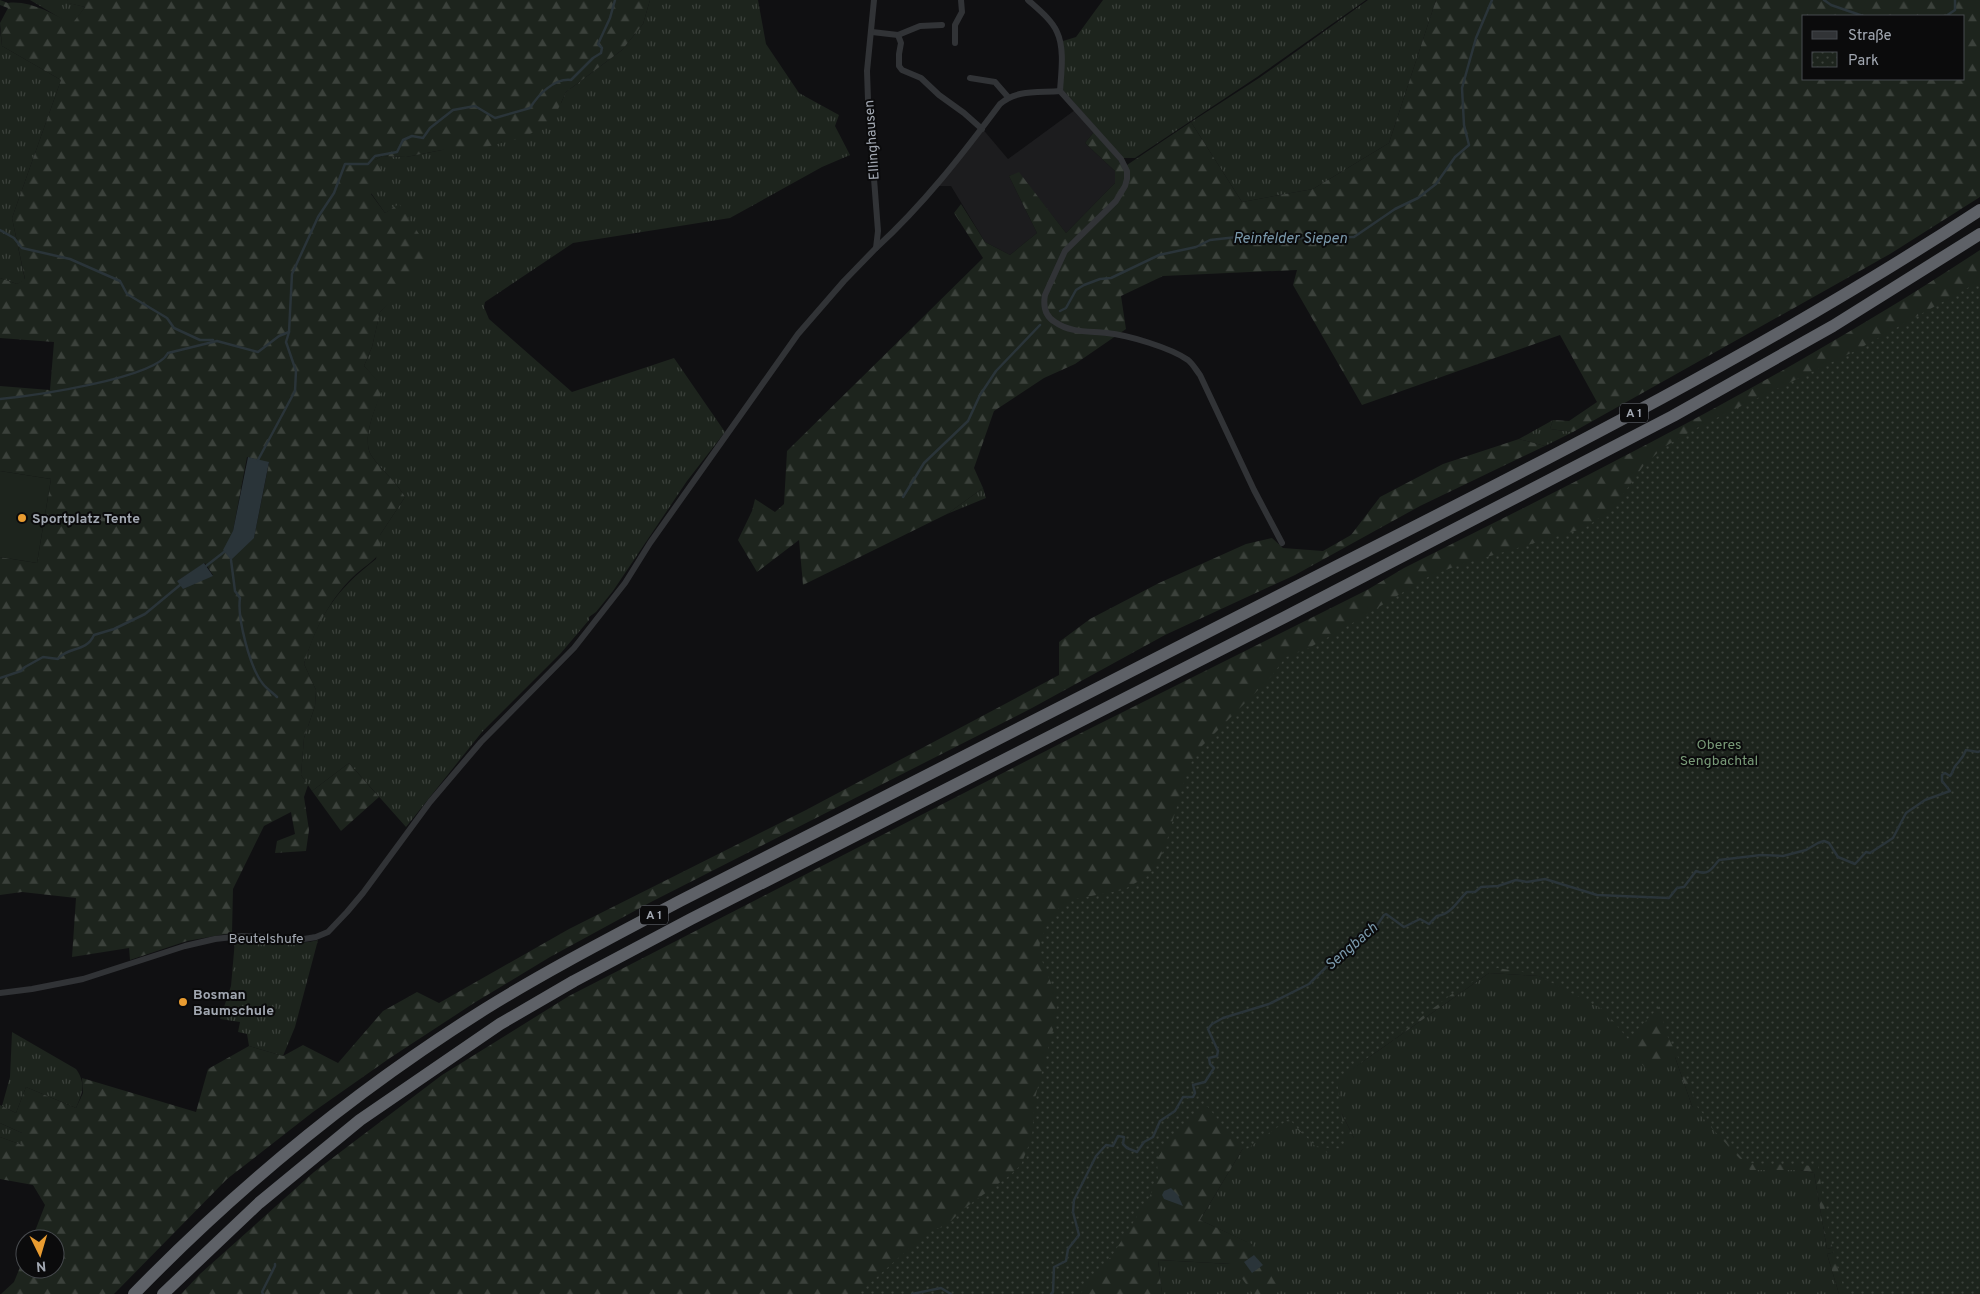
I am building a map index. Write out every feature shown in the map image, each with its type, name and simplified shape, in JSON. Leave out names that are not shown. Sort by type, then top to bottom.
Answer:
[{"type":"highway","name":"A 1","points":[[134,1294],[198,1230],[310,1133],[438,1039],[486,1008],[672,905],[1580,442],[1746,353],[1900,261],[1980,210]]},
{"type":"highway","name":"A 1","points":[[164,1294],[253,1208],[332,1142],[406,1087],[500,1024],[574,981],[691,919],[1285,617],[1673,416],[1833,326],[1980,234]]},
{"type":"street","name":"Ellinghausen","points":[[874,0],[868,71],[868,100],[878,231],[876,248]]},
{"type":"street","points":[[955,43],[955,25],[962,12],[961,0]]},
{"type":"street","points":[[1028,0],[1050,23],[1059,36],[1061,56],[1060,91],[1121,159],[1127,171],[1125,186],[1116,201],[1065,251],[1045,295],[1044,303],[1049,317],[1060,326],[1077,330],[1110,333],[1139,340],[1176,353],[1194,366],[1282,543]]},
{"type":"street","points":[[872,32],[898,35],[920,26],[942,25]]},
{"type":"street","points":[[898,35],[901,43],[898,54],[899,66],[902,70],[922,78],[939,95],[982,129]]},
{"type":"street","points":[[970,78],[995,82],[1008,97]]},
{"type":"street","points":[[876,248],[949,170],[1000,104],[1008,97],[1022,93],[1060,91]]},
{"type":"street","name":"Beutelshufe","points":[[0,993],[84,979],[185,946],[215,939],[242,936],[304,939],[328,932],[348,912],[430,802],[481,742],[574,648],[624,583],[712,454],[798,334],[876,248]]},
{"type":"shaded area","points":[[1075,110],[1094,132],[1085,143],[1115,171],[1115,183],[1066,233],[1019,173],[1009,176],[1037,233],[1010,255],[985,242],[951,186],[938,186],[981,127],[1008,159]]},
{"type":"shaded area","points":[[248,457],[269,462],[254,538],[231,560],[223,550],[233,531]]},
{"type":"shaded area","points":[[204,563],[213,576],[183,589],[177,581]]},
{"type":"shaded area","points":[[1171,1188],[1178,1195],[1183,1206],[1164,1199],[1162,1195],[1164,1191]]},
{"type":"shaded area","points":[[1254,1255],[1263,1265],[1252,1273],[1244,1262]]},
{"type":"green space","points":[[0,0],[8,3],[33,6],[72,24],[85,7],[68,3],[67,0],[650,0],[643,24],[622,50],[566,92],[554,118],[541,129],[521,138],[486,147],[442,150],[406,157],[382,156],[375,160],[387,179],[371,194],[385,213],[399,204],[435,258],[380,312],[372,347],[364,366],[384,387],[371,421],[368,448],[371,455],[405,497],[380,535],[381,552],[344,586],[329,607],[312,640],[304,664],[316,690],[315,706],[304,738],[301,775],[308,785],[304,797],[309,830],[306,851],[275,853],[277,841],[295,834],[291,812],[264,826],[233,889],[232,933],[187,941],[130,960],[129,948],[72,957],[76,898],[22,892],[0,895],[0,557],[37,563],[51,479],[0,471],[0,386],[50,390],[54,342],[0,338],[0,278],[17,284],[25,279],[12,218],[61,80],[2,46],[0,23],[8,8],[0,5]],"holes":[[[247,457],[269,463],[254,538],[233,531]],[[205,563],[213,575],[177,581]]]},
{"type":"green space","points":[[30,0],[67,0],[69,3],[85,7],[72,25]]},
{"type":"green space","points":[[650,0],[758,0],[766,44],[799,93],[839,115],[835,126],[850,155],[822,167],[730,218],[573,243],[485,302],[484,307],[489,319],[572,392],[674,358],[725,432],[687,481],[613,591],[596,612],[589,617],[589,620],[561,653],[482,732],[406,827],[349,763],[312,791],[301,775],[304,738],[315,706],[316,690],[304,664],[310,647],[316,631],[339,593],[376,559],[380,535],[405,497],[371,455],[368,448],[371,421],[383,387],[364,366],[372,347],[380,312],[393,298],[399,205],[385,213],[371,193],[375,160],[382,156],[406,157],[442,150],[561,103],[566,92],[622,50],[643,24]]},
{"type":"green space","points":[[1103,0],[1366,0],[1257,77],[1135,158],[1123,158],[1063,90],[1063,41],[1076,37]]},
{"type":"green space","points":[[1368,0],[1436,0],[1389,143],[1313,189],[1242,202],[1191,122],[1259,78]]},
{"type":"green space","points":[[1436,0],[1980,0],[1980,197],[1890,254],[1573,432],[1550,429],[1553,420],[1569,421],[1597,402],[1560,335],[1362,405],[1293,285],[1297,270],[1163,276],[1121,296],[1126,329],[1075,364],[1044,378],[994,411],[974,468],[983,488],[947,514],[803,585],[799,540],[757,572],[738,540],[752,511],[755,499],[775,512],[784,504],[787,451],[983,258],[954,213],[961,204],[985,242],[1010,255],[1037,233],[1009,176],[1019,172],[1066,233],[1115,183],[1115,171],[1085,143],[1094,132],[1124,167],[1191,122],[1242,202],[1313,189],[1389,143]]},
{"type":"green space","points":[[0,29],[2,46],[61,80],[12,218],[25,280],[17,284],[0,278]]},
{"type":"green space","name":"Oberes Sengbachtal","points":[[1980,250],[1980,1294],[1967,1213],[1827,1249],[1814,1173],[1800,1170],[1750,1170],[1692,1106],[1675,1057],[1650,1075],[1599,1006],[1539,976],[1489,973],[1328,1086],[1354,1138],[1330,1155],[1285,1120],[1242,1150],[1200,1220],[1254,1245],[1280,1284],[1265,1294],[1253,1294],[1232,1264],[1158,1260],[1162,1294],[181,1294],[200,1274],[314,1172],[442,1075],[569,996],[1071,738],[1367,590],[1404,568],[1697,418],[1840,337]]},
{"type":"green space","name":"Oberes Sengbachtal","points":[[1980,281],[1980,1294],[1846,1294],[1832,1247],[1818,1166],[1746,1163],[1698,1108],[1679,1059],[1666,1033],[1660,1006],[1628,1039],[1604,1010],[1535,974],[1497,968],[1456,991],[1337,1081],[1346,1149],[1316,1147],[1289,1119],[1244,1151],[1207,1106],[1165,1146],[1157,1159],[1158,1178],[1150,1196],[1113,1254],[1080,1294],[858,1294],[914,1244],[932,1230],[946,1226],[962,1210],[1021,1165],[1032,1137],[1035,1098],[1055,1022],[1057,1005],[1055,993],[1039,953],[1040,942],[1050,918],[1070,900],[1123,890],[1146,877],[1157,864],[1165,847],[1185,779],[1191,763],[1201,747],[1269,679],[1286,657],[1307,649],[1428,577],[1456,566],[1585,528],[1614,507],[1644,465],[1664,447],[1702,425],[1855,351]]},
{"type":"green space","points":[[1553,420],[1550,429],[1573,432],[1545,446],[1519,439]]},
{"type":"green space","points":[[1519,439],[1545,446],[1420,506],[1295,575],[1165,635],[1032,708],[651,902],[550,957],[474,1003],[390,1058],[313,1112],[227,1179],[114,1294],[1,1294],[15,1279],[65,1279],[65,1229],[36,1229],[45,1205],[33,1185],[0,1179],[0,1137],[22,1145],[22,1133],[0,1123],[0,1105],[16,1113],[26,1087],[76,1108],[83,1093],[82,1078],[196,1112],[208,1069],[249,1046],[283,1056],[303,1045],[338,1063],[383,1011],[417,992],[439,1003],[569,929],[806,810],[1059,675],[1059,642],[1090,619],[1159,583],[1246,544],[1272,538],[1283,548],[1323,551],[1351,535],[1380,497],[1443,464]]},
{"type":"green space","name":"Sportplatz Tente","points":[[0,471],[51,479],[37,563],[0,557]]},
{"type":"green space","points":[[983,488],[986,498],[947,514]]},
{"type":"green space","points":[[349,763],[379,797],[341,831],[312,791]]},
{"type":"green space","points":[[235,940],[287,944],[318,940],[295,1027],[283,1056],[249,1046],[247,1034],[238,1032],[240,1022],[220,1019],[231,986]]},
{"type":"green space","points":[[1489,973],[1539,976],[1599,1006],[1675,1057],[1692,1106],[1800,1170],[1814,1173],[1827,1249],[1967,1213],[1938,1294],[1844,1250],[1827,1254],[1839,1294],[1162,1294],[1158,1260],[1231,1264],[1253,1245],[1200,1220],[1242,1150],[1285,1120],[1354,1138],[1328,1086]]},
{"type":"green space","points":[[12,1032],[76,1069],[81,1079],[82,1088],[76,1108],[26,1087],[16,1113],[2,1106],[10,1077]]},
{"type":"green space","points":[[0,1123],[22,1133],[22,1145],[0,1137]]},
{"type":"green space","points":[[1844,1250],[1879,1294],[1839,1294],[1827,1254]]},
{"type":"waterway","points":[[258,460],[295,391],[296,371],[286,342],[289,332],[292,274],[318,217],[334,193],[345,164],[368,164],[375,156],[397,152],[403,140],[412,136],[423,138],[430,128],[453,110],[475,106],[495,118],[530,108],[547,88],[559,82],[571,80],[593,58],[601,53],[602,48],[598,44],[610,18],[615,0]]},
{"type":"waterway","name":"Reinfelder Siepen","points":[[1060,311],[1066,308],[1076,290],[1084,285],[1100,279],[1111,278],[1159,255],[1196,247],[1210,240],[1255,235],[1273,239],[1354,237],[1395,209],[1418,198],[1436,184],[1455,157],[1469,145],[1464,125],[1462,88],[1476,38],[1492,0]]},
{"type":"waterway","points":[[1824,0],[1831,5],[1860,15]]},
{"type":"waterway","points":[[1948,15],[1955,10],[1955,0]]},
{"type":"waterway","points":[[0,230],[14,238],[22,248],[70,259],[120,281],[127,294],[167,318],[174,328],[200,340],[213,340]]},
{"type":"waterway","name":"Reinfelder Siepen","points":[[903,497],[924,463],[968,421],[980,395],[996,371],[1040,325]]},
{"type":"waterway","points":[[0,399],[63,390],[117,378],[140,371],[158,362],[168,353],[217,341],[258,352],[279,336],[289,332]]},
{"type":"waterway","points":[[206,566],[224,552]]},
{"type":"waterway","points":[[231,560],[235,591],[240,598],[240,618],[249,655],[258,677],[277,697]]},
{"type":"waterway","points":[[0,678],[21,671],[43,657],[58,659],[67,652],[86,645],[94,635],[114,629],[145,614],[180,585]]},
{"type":"waterway","name":"Sengbach","points":[[1051,1294],[1053,1292],[1054,1267],[1066,1261],[1068,1249],[1079,1235],[1073,1212],[1074,1200],[1096,1156],[1106,1145],[1113,1146],[1118,1136],[1124,1137],[1123,1144],[1127,1148],[1137,1152],[1144,1142],[1153,1137],[1160,1121],[1175,1111],[1183,1097],[1193,1097],[1195,1093],[1193,1085],[1205,1082],[1214,1068],[1210,1064],[1209,1058],[1217,1056],[1218,1051],[1208,1029],[1212,1024],[1223,1018],[1269,1004],[1309,984],[1363,931],[1376,927],[1384,915],[1386,914],[1404,927],[1420,919],[1429,924],[1437,916],[1447,913],[1467,892],[1475,892],[1481,887],[1498,886],[1516,880],[1527,882],[1545,879],[1597,895],[1669,898],[1677,888],[1684,887],[1696,871],[1707,872],[1719,860],[1761,855],[1783,856],[1806,850],[1824,841],[1829,843],[1838,857],[1855,864],[1866,852],[1870,853],[1893,838],[1906,813],[1925,800],[1950,791],[1942,781],[1942,775],[1945,773],[1950,776],[1966,750],[1980,751]]},
{"type":"waterway","points":[[263,1294],[262,1292],[275,1264]]},
{"type":"waterway","name":"Sengbach","points":[[912,1294],[941,1288],[951,1294]]},
{"type":"place","name":"Sportplatz Tente","points":[[22,518]]},
{"type":"place","name":"Bosman Baumschule","points":[[183,1002]]}]
